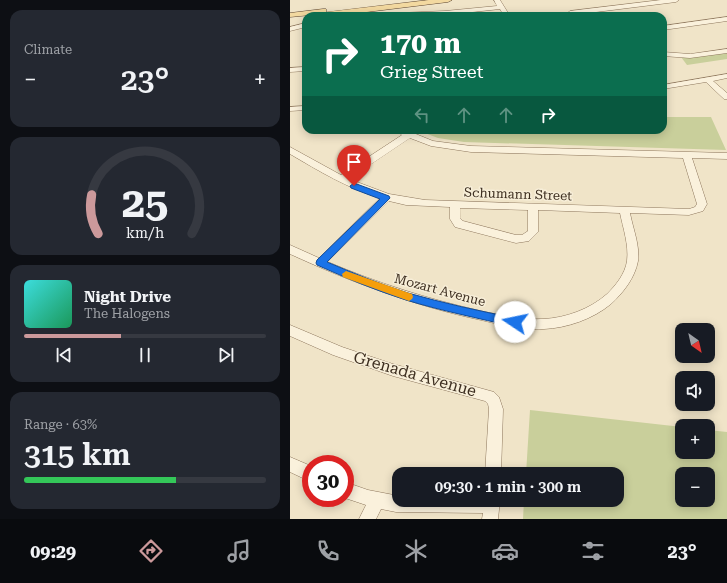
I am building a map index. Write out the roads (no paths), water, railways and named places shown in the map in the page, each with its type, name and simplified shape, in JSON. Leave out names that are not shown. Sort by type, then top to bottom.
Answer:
[{"type":"main road","points":[[316,12],[422,0]]},
{"type":"main road","points":[[347,12],[446,0]]},
{"type":"main road","points":[[290,15],[302,14]]},
{"type":"main road","points":[[290,19],[302,18]]},
{"type":"street","points":[[498,0],[505,12]]},
{"type":"street","points":[[578,12],[676,0]]},
{"type":"street","points":[[461,12],[502,7]]},
{"type":"street","points":[[667,27],[727,19]]},
{"type":"street","points":[[290,29],[302,26]]},
{"type":"street","points":[[667,54],[690,56],[727,51]]},
{"type":"street","points":[[290,70],[302,69]]},
{"type":"street","points":[[667,86],[727,76]]},
{"type":"street","points":[[717,78],[727,88]]},
{"type":"street","points":[[707,80],[727,97]]},
{"type":"street","points":[[290,109],[302,108]]},
{"type":"street","points":[[342,179],[408,135],[438,144],[471,149],[727,156]]},
{"type":"street","name":"Schumann Street","points":[[290,150],[362,190],[386,198],[417,203],[690,212],[700,209],[702,204],[687,155]]},
{"type":"street","points":[[320,263],[386,198]]},
{"type":"street","points":[[455,204],[455,219],[459,224],[516,239],[525,238],[533,232],[533,208]]},
{"type":"street","name":"Mozart Avenue","points":[[290,249],[384,289],[449,308],[515,322],[554,323],[577,317],[599,306],[620,287],[630,267],[632,256],[624,210]]},
{"type":"street","name":"Grenada Avenue","points":[[290,330],[338,351],[393,370],[489,396],[494,401],[496,409],[493,467]]},
{"type":"street","points":[[290,464],[302,470]]},
{"type":"street","points":[[354,493],[377,500],[410,505],[491,508]]},
{"type":"street","points":[[368,519],[377,500]]}]
